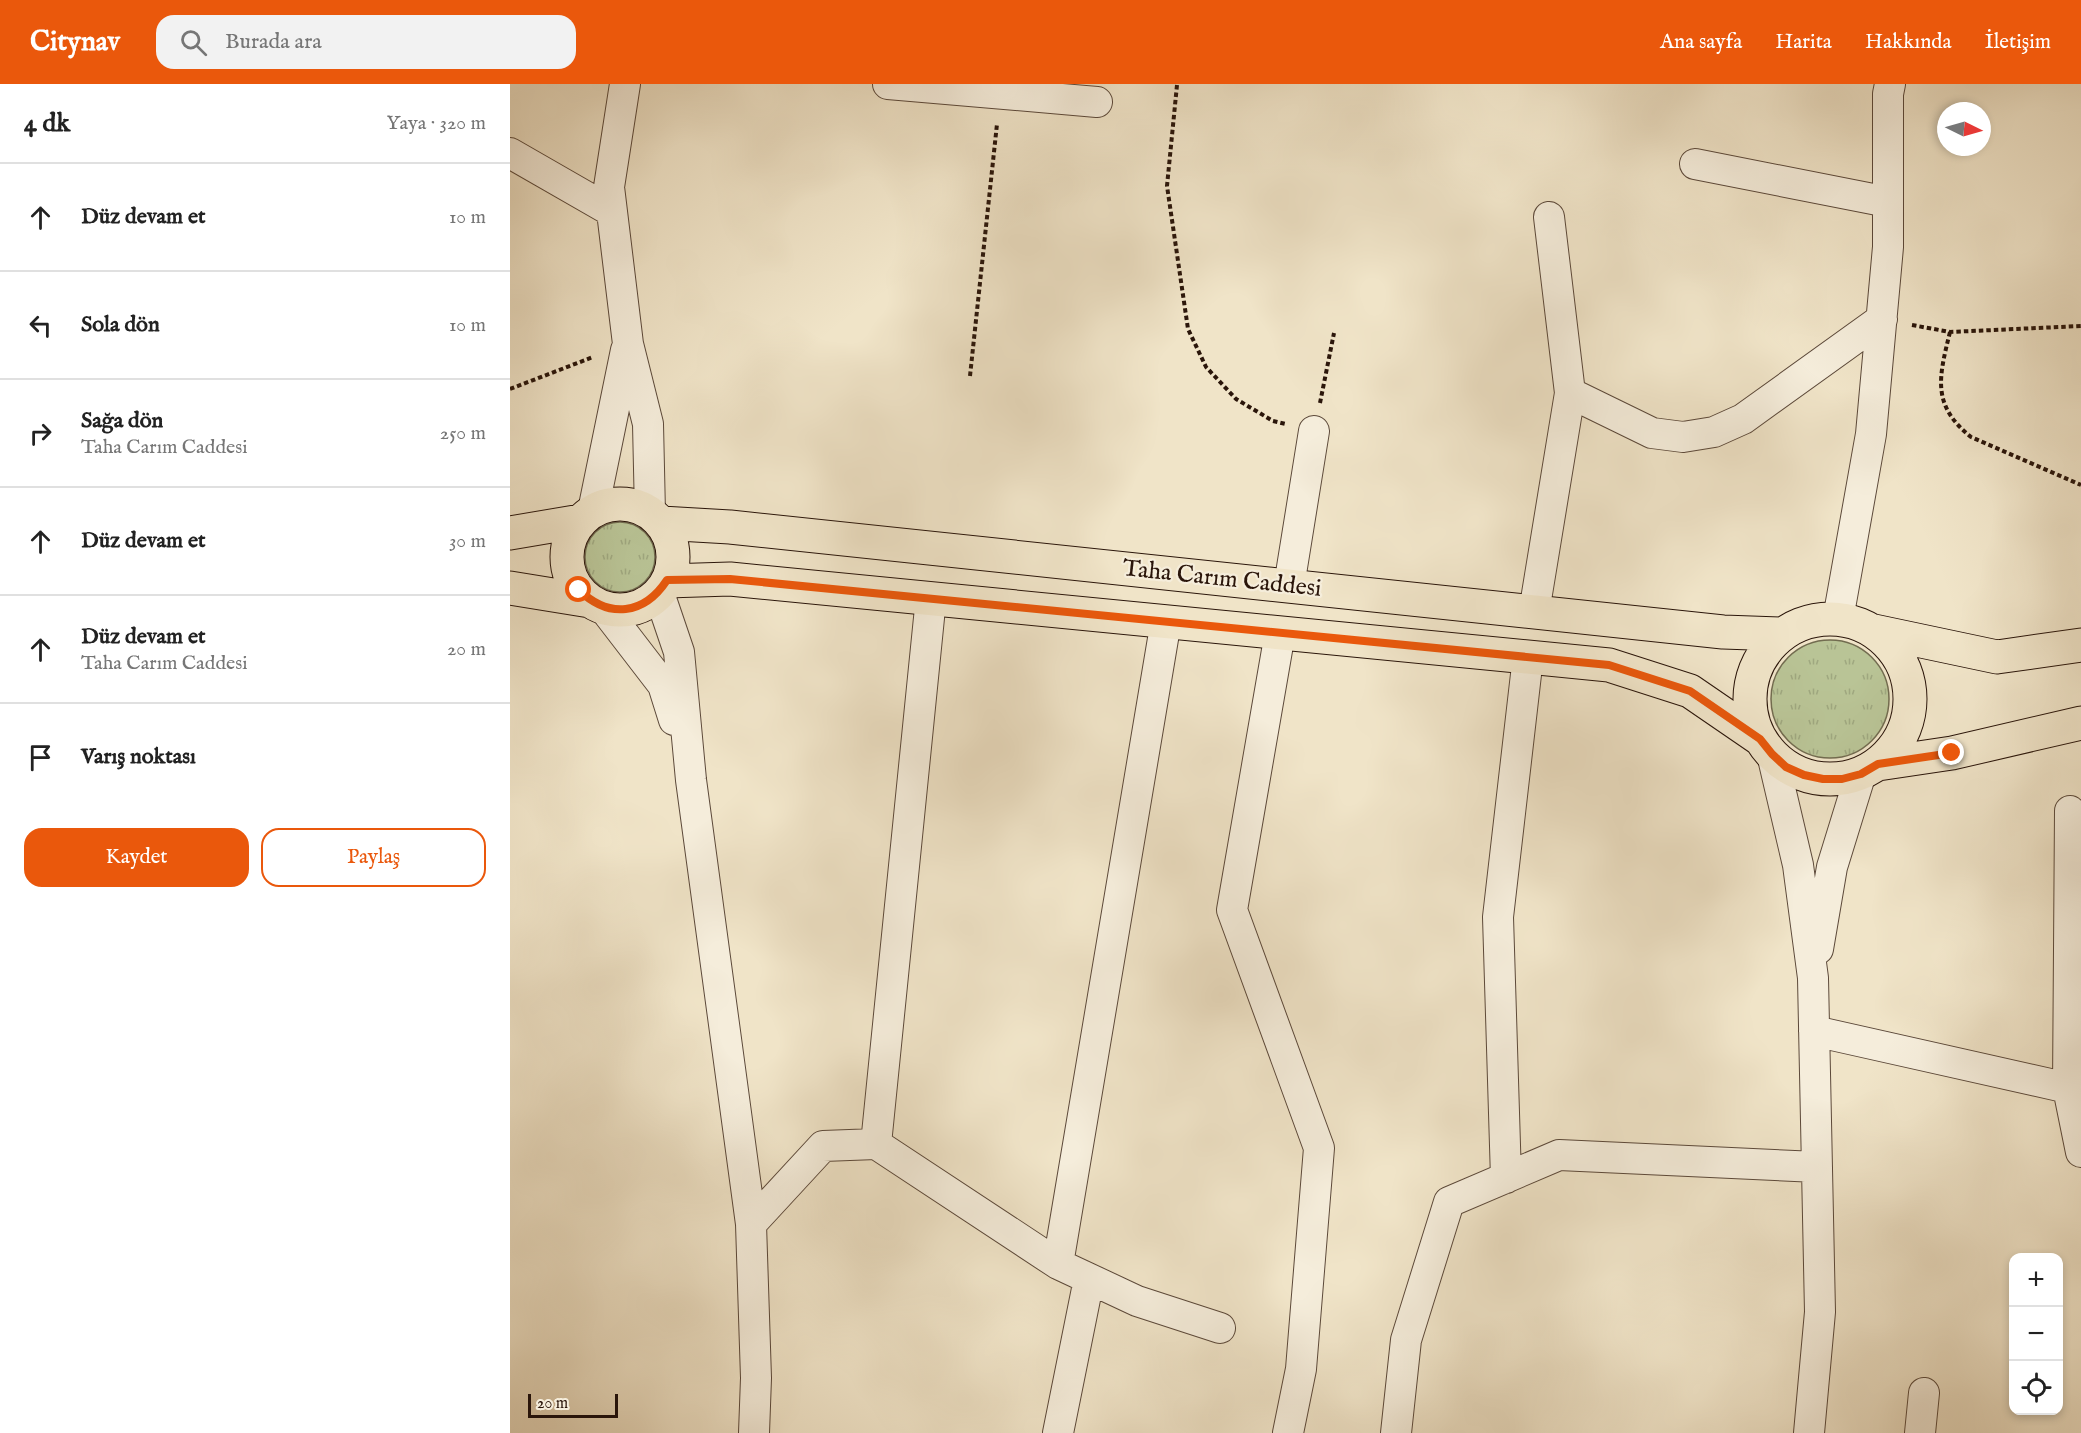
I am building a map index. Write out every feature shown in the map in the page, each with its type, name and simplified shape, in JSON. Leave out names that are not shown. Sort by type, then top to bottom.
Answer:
[{"type":"main road","points":[[510,533],[587,516],[606,505],[622,504],[637,506],[655,518],[669,536],[672,551],[672,566],[663,587],[647,603],[633,608],[618,610],[510,588]]},
{"type":"main road","points":[[587,516],[572,533],[567,563],[571,577],[579,590],[596,604]]},
{"type":"main road","name":"Taha Carım Caddesi","points":[[655,518],[1723,632],[1783,634]]},
{"type":"main road","name":"Taha Carım Caddesi","points":[[663,587],[730,579],[1609,665],[1690,691],[1766,746]]},
{"type":"main road","points":[[2081,645],[1997,657],[1874,631],[1857,623],[1838,619],[1819,619],[1800,624],[1783,634],[1769,647],[1758,663],[1752,682],[1750,701],[1753,721],[1766,746],[1786,767],[1804,775],[1823,779],[1842,779],[1870,769],[1952,753],[2081,723]]},
{"type":"main road","points":[[1870,769],[1892,751],[1903,735],[1909,716],[1911,697],[1908,677],[1901,660],[1889,644],[1874,631]]},
{"type":"street","points":[[625,84],[609,187],[628,344],[648,424],[655,518]]},
{"type":"street","points":[[888,84],[1097,102]]},
{"type":"street","points":[[1838,619],[1871,434],[1888,247],[1888,94],[1890,84]]},
{"type":"street","points":[[510,153],[611,211]]},
{"type":"street","points":[[1695,164],[1888,202]]},
{"type":"street","points":[[1534,612],[1570,393],[1549,217]]},
{"type":"street","points":[[1570,393],[1652,433],[1683,437],[1714,432],[1743,419],[1882,319]]},
{"type":"street","points":[[587,516],[628,344]]},
{"type":"street","points":[[1288,586],[1314,431]]},
{"type":"street","points":[[663,587],[679,652],[691,780],[751,1224],[756,1378],[754,1433]]},
{"type":"street","points":[[876,1144],[931,598]]},
{"type":"street","points":[[596,604],[663,685],[691,780]]},
{"type":"street","points":[[1058,1264],[1167,621]]},
{"type":"street","points":[[1280,633],[1232,910],[1318,1148],[1301,1369],[1288,1433]]},
{"type":"street","points":[[1506,1178],[1498,917],[1528,657]]},
{"type":"street","points":[[1766,746],[1798,865],[1813,978],[1820,1312],[1809,1433]]},
{"type":"street","points":[[1813,978],[1832,867],[1870,769]]},
{"type":"street","points":[[2070,811],[2068,1088],[2081,1152]]},
{"type":"street","points":[[1814,1031],[2068,1088]]},
{"type":"street","points":[[751,1224],[823,1146],[876,1144],[1058,1264],[1137,1301],[1220,1328]]},
{"type":"street","points":[[1396,1433],[1406,1340],[1449,1202],[1559,1155],[1817,1167]]},
{"type":"street","points":[[1058,1433],[1089,1279]]},
{"type":"street","points":[[1920,1433],[1924,1393]]},
{"type":"path","points":[[1177,85],[1167,186],[1188,329],[1206,368],[1236,399],[1273,421],[1314,431],[1334,333]]},
{"type":"path","points":[[970,376],[1000,93]]},
{"type":"path","points":[[1882,319],[1950,332],[2081,326]]},
{"type":"path","points":[[1950,332],[1942,364],[1941,393],[1947,411],[1957,426],[1971,437],[2081,485]]},
{"type":"path","points":[[510,389],[628,344]]},
{"type":"green space","points":[[620,522],[639,528],[649,538],[655,557],[649,576],[639,586],[620,592],[601,586],[591,576],[585,557],[591,538],[601,528]]},
{"type":"green space","points":[[1830,640],[1853,645],[1872,657],[1884,676],[1889,699],[1884,722],[1872,741],[1853,753],[1830,758],[1807,753],[1788,741],[1776,722],[1771,699],[1776,676],[1788,657],[1807,645]]},
{"type":"route","points":[[579,590],[590,601],[618,610],[647,603],[659,593],[667,580],[730,579],[1609,665],[1690,691],[1760,739],[1786,767],[1804,775],[1823,779],[1842,779],[1861,774],[1878,764],[1952,753]]}]
